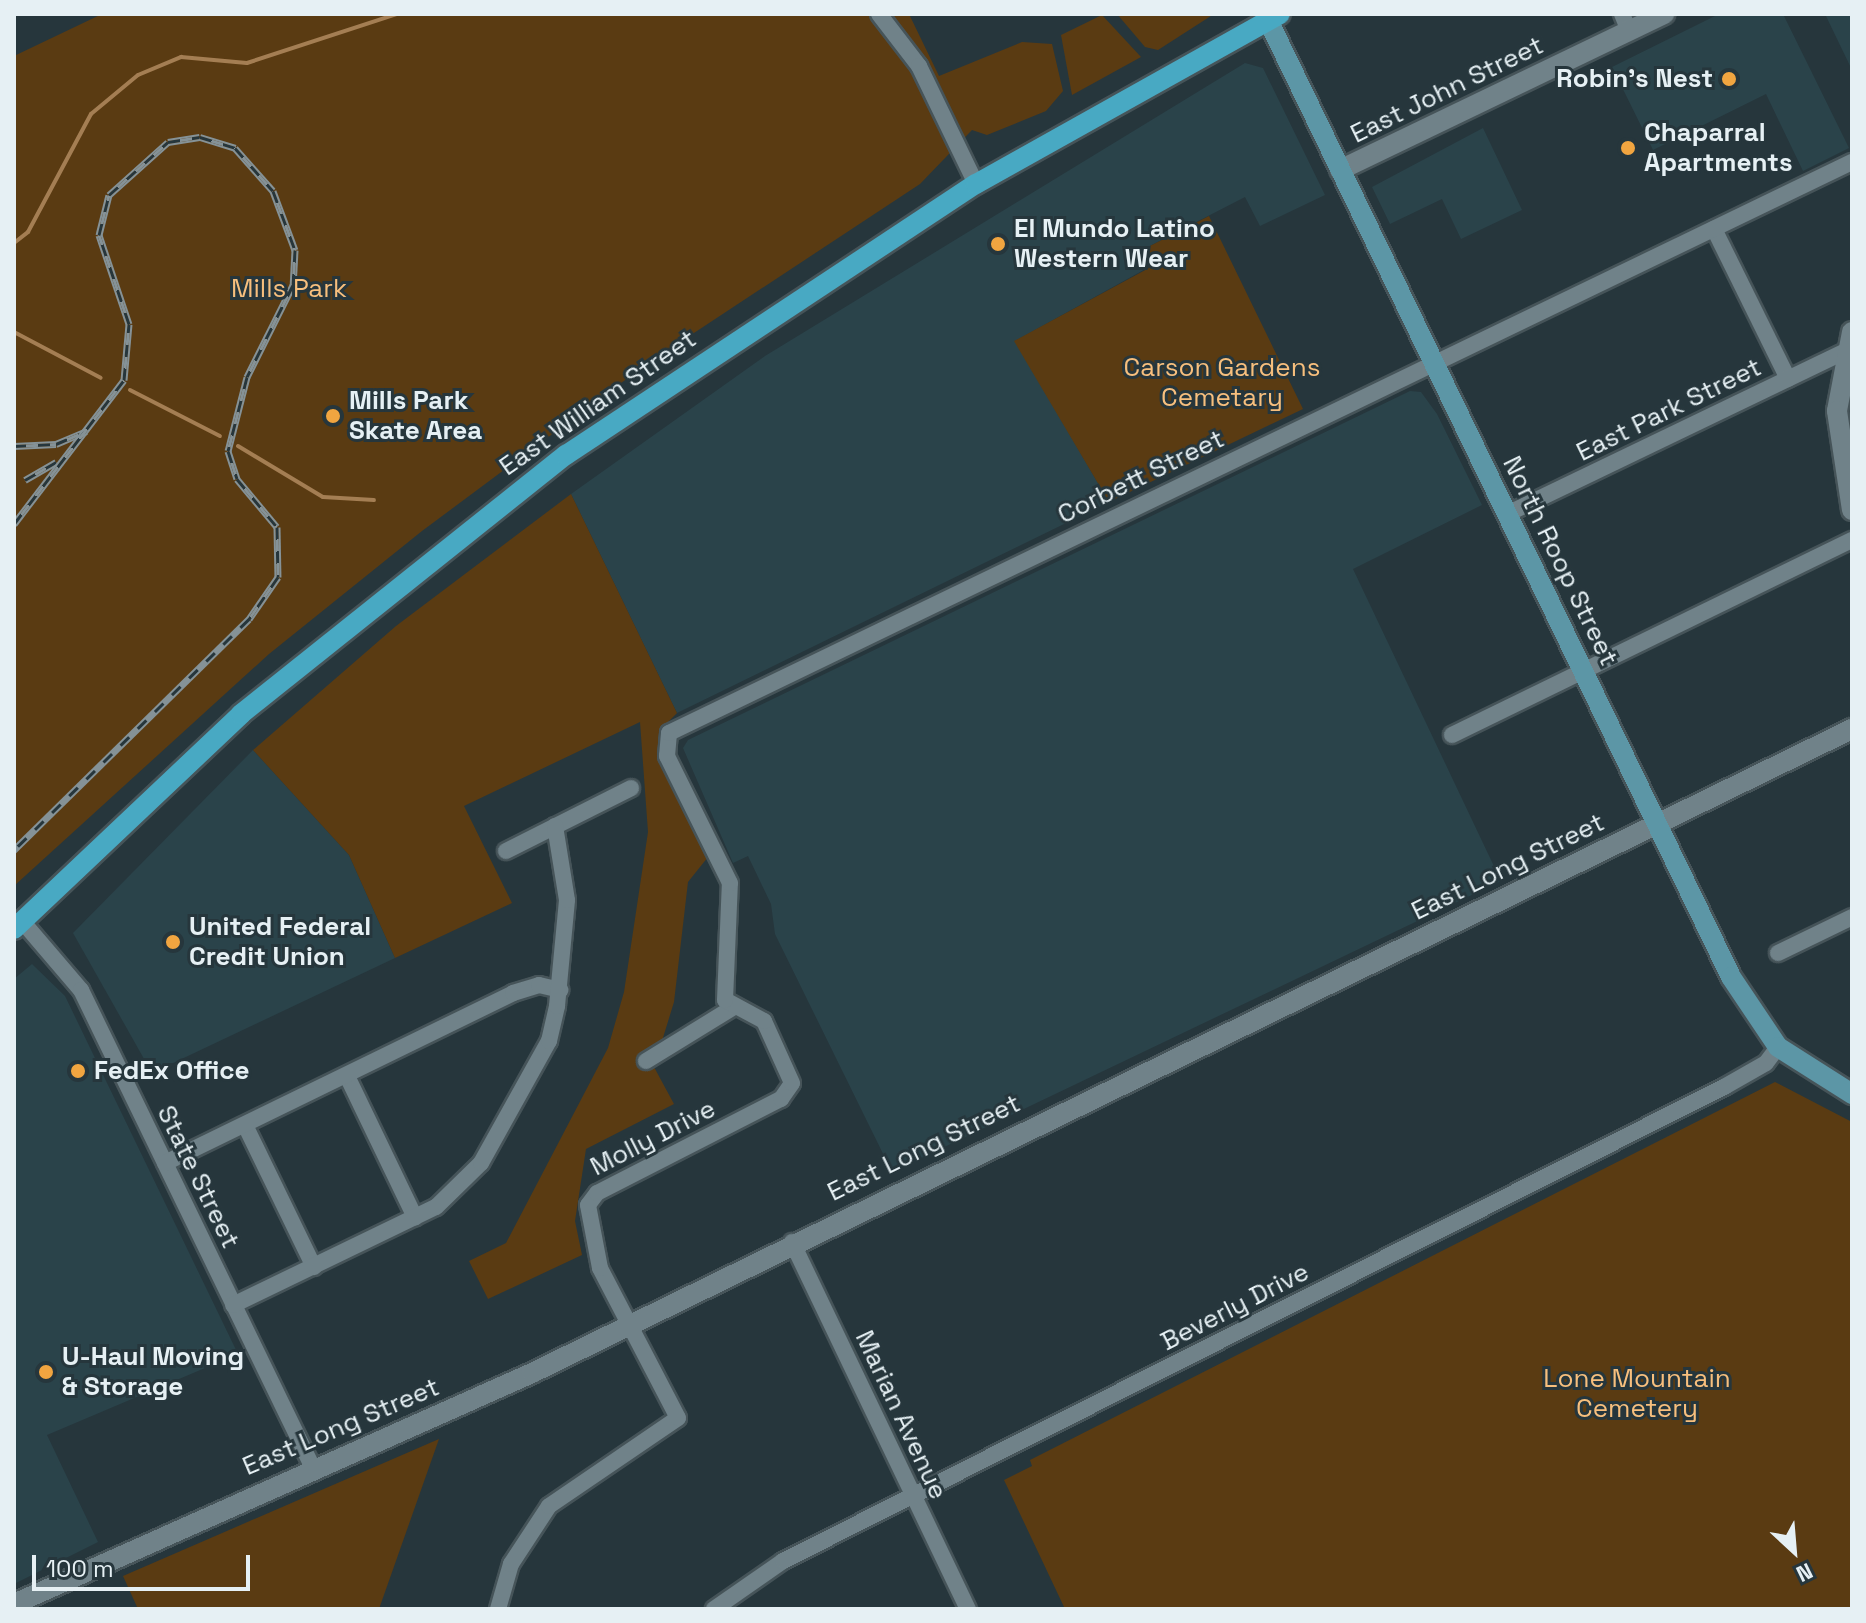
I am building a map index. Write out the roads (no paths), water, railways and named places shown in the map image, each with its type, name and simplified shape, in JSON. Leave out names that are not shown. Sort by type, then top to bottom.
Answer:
[{"type":"main road","name":"East William Street","points":[[18,925],[199,751],[434,554],[733,339],[976,184],[1271,16]]},
{"type":"main road","name":"North Roop Street","points":[[1271,16],[1340,170],[1731,977],[1778,1047],[1852,1094]]},
{"type":"street","points":[[879,14],[919,66],[976,184]]},
{"type":"street","name":"East John Street","points":[[1340,170],[1625,22],[1664,14]]},
{"type":"street","name":"Corbett Street","points":[[732,1008],[723,991],[730,883],[667,756],[669,733],[1852,162]]},
{"type":"street","points":[[1714,229],[1788,379]]},
{"type":"street","points":[[1850,343],[1838,443],[1852,510]]},
{"type":"street","name":"East Park Street","points":[[1507,514],[1788,379],[1850,343]]},
{"type":"street","points":[[1452,735],[1852,540]]},
{"type":"street","name":"East Long Street","points":[[14,1604],[629,1324],[792,1242],[1852,729]]},
{"type":"street","points":[[506,851],[631,788]]},
{"type":"street","points":[[233,1305],[451,1198],[481,1163],[549,1041],[560,990],[567,900],[555,826]]},
{"type":"street","points":[[1778,953],[1852,917]]},
{"type":"street","name":"State Street","points":[[18,925],[81,990],[312,1466]]},
{"type":"street","points":[[165,1163],[513,993],[539,985],[560,990]]},
{"type":"street","points":[[646,1061],[732,1008]]},
{"type":"street","name":"Molly Drive","points":[[498,1609],[511,1564],[549,1506],[678,1418],[596,1253],[586,1215],[592,1198],[789,1092],[791,1074],[767,1026],[732,1008]]},
{"type":"street","name":"Beverly Drive","points":[[714,1609],[743,1582],[1724,1087],[1766,1063],[1778,1047]]},
{"type":"street","points":[[347,1076],[415,1217]]},
{"type":"street","points":[[245,1125],[314,1267]]},
{"type":"street","name":"Marian Avenue","points":[[792,1242],[968,1609]]},
{"type":"waterway","points":[[14,243],[28,232],[91,114],[138,75],[181,57],[247,63],[397,14]]},
{"type":"waterway","points":[[14,332],[101,378]]},
{"type":"waterway","points":[[130,390],[220,436]]},
{"type":"waterway","points":[[238,446],[323,497],[374,500]]},
{"type":"railway","points":[[14,524],[124,380],[129,324],[99,235],[109,195],[168,142],[200,137],[235,148],[273,191],[295,250],[293,285],[247,377],[228,451],[237,479],[277,527],[278,577],[249,619],[14,850]]},
{"type":"railway","points":[[14,446],[56,444],[86,431]]},
{"type":"railway","points":[[25,480],[56,462]]},
{"type":"place","name":"Robin's Nest","points":[[1729,79]]},
{"type":"place","name":"Chaparral Apartments","points":[[1628,148]]},
{"type":"place","name":"El Mundo Latino Western Wear","points":[[998,244]]},
{"type":"place","name":"Mills Park Skate Area","points":[[333,416]]},
{"type":"place","name":"United Federal Credit Union","points":[[173,942]]},
{"type":"place","name":"FedEx Office","points":[[78,1071]]},
{"type":"place","name":"U-Haul Moving & Storage","points":[[46,1372]]},
{"type":"park label","name":"Mills Park","points":[[289,289]]},
{"type":"park label","name":"Carson Gardens Cemetary","points":[[1222,383]]},
{"type":"park label","name":"Lone Mountain Cemetery","points":[[1637,1394]]}]
